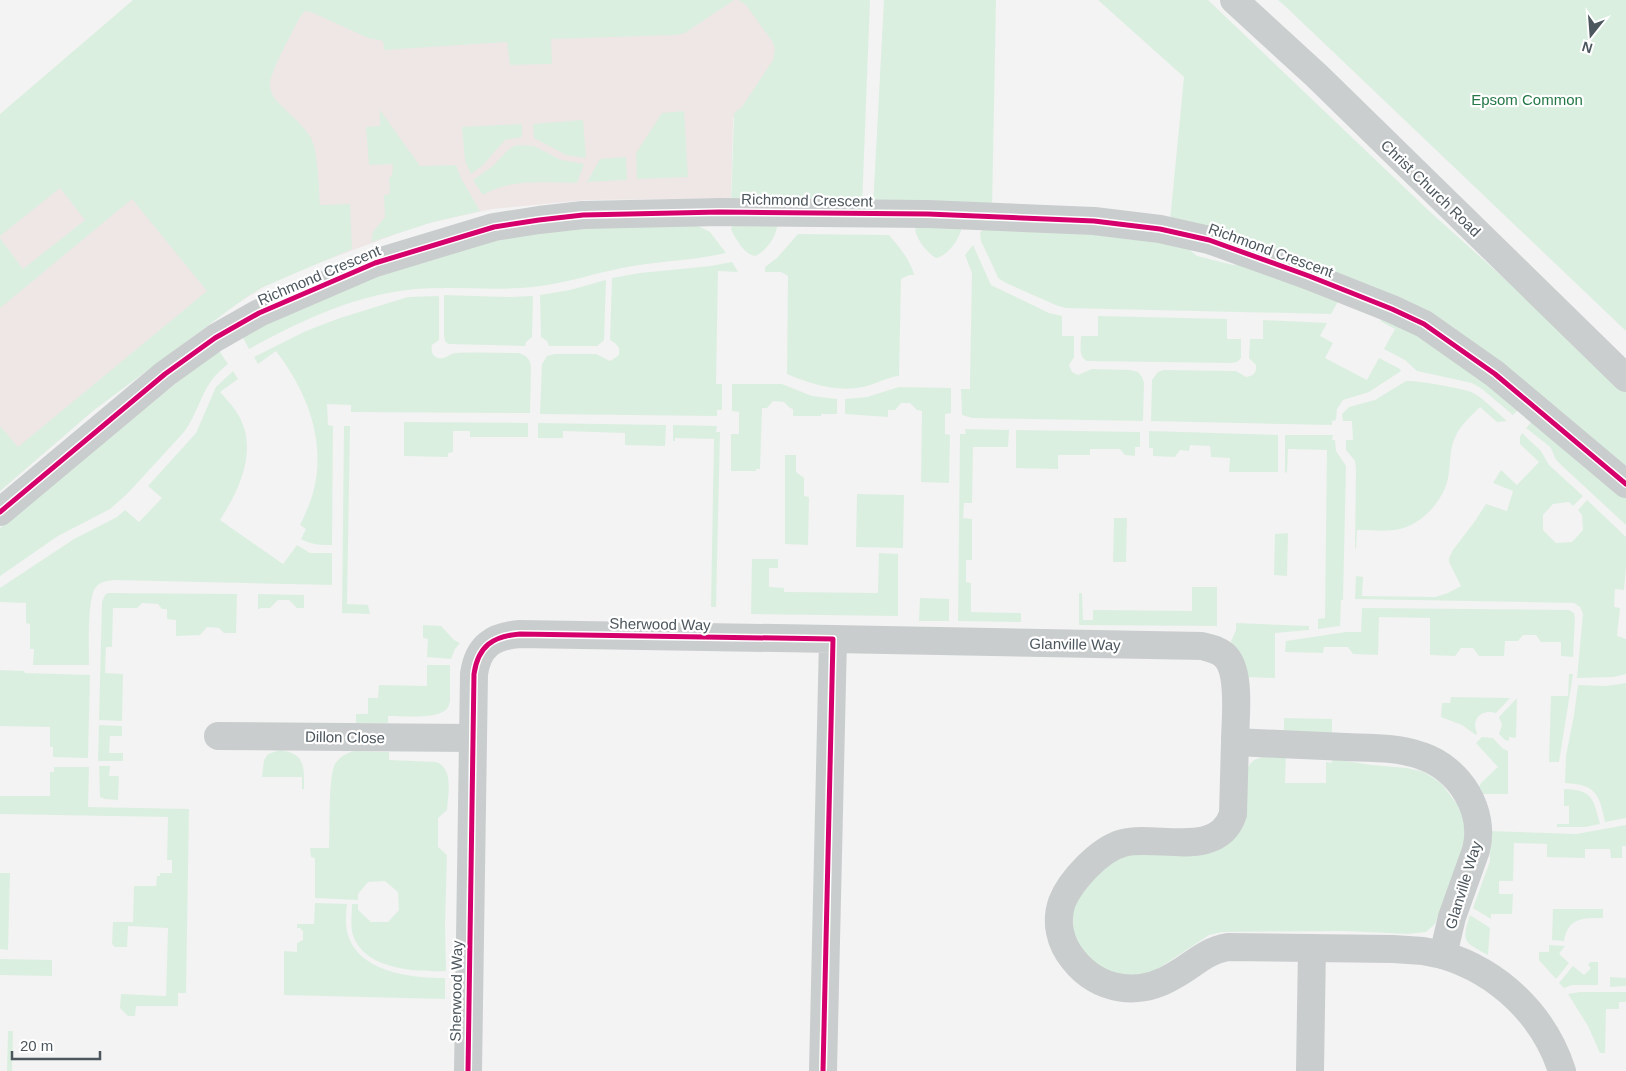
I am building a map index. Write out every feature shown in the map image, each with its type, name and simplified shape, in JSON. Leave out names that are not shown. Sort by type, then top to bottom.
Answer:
[{"type":"main road","name":"Christ Church Road","points":[[1234,0],[1317,76],[1626,378]]},
{"type":"street","name":"Richmond Crescent","points":[[0,512],[165,374],[215,338],[259,313],[375,263],[494,227],[531,221],[583,215],[720,212],[928,214],[1094,220],[1151,227],[1209,240],[1308,276],[1392,309],[1424,324],[1495,374],[1626,484]]},
{"type":"street","name":"Sherwood Way","points":[[468,1071],[472,738],[475,666],[486,646],[502,636],[520,634],[833,639]]},
{"type":"street","name":"Glanville Way","points":[[833,639],[1202,646],[1213,649],[1226,657],[1234,671],[1236,684],[1233,814],[1225,829],[1215,836],[1202,841],[1133,841],[1112,847],[1083,872],[1069,889],[1060,912],[1059,923],[1060,935],[1069,954],[1084,971],[1100,983],[1126,988],[1145,987],[1161,982],[1174,976],[1208,952],[1218,948],[1247,946],[1405,950],[1444,955],[1474,968],[1520,1001],[1534,1016],[1546,1034],[1562,1071]]},
{"type":"street","points":[[823,1071],[833,639]]},
{"type":"street","name":"Dillon Close","points":[[218,736],[472,738]]},
{"type":"street","name":"Glanville Way","points":[[1235,742],[1399,750],[1426,757],[1456,777],[1466,790],[1474,806],[1478,839],[1474,857],[1452,918],[1444,955]]},
{"type":"street","points":[[1310,1071],[1312,948]]},
{"type":"shaded area","points":[[209,0],[790,0],[784,95],[733,118],[731,198],[586,200],[492,209],[409,229],[308,267],[263,287],[211,321],[94,410],[0,491],[0,175]]},
{"type":"green space","points":[[133,0],[734,0],[685,33],[677,35],[551,39],[552,64],[510,65],[507,42],[384,50],[383,41],[368,38],[305,11],[277,62],[271,79],[270,89],[275,99],[303,127],[313,142],[318,169],[320,205],[350,204],[352,249],[263,287],[245,298],[94,410],[0,491],[0,426],[18,447],[207,291],[132,199],[0,308],[0,238],[23,269],[85,220],[60,188],[0,236],[0,114]]},
{"type":"green space","points":[[738,0],[870,0],[862,207],[731,206],[734,113],[742,107],[773,60],[775,49],[772,41],[746,5]]},
{"type":"green space","points":[[884,0],[996,0],[992,209],[873,207]]},
{"type":"green space","points":[[1098,0],[1208,0],[1428,210],[1583,349],[1626,391],[1626,471],[1474,349],[1170,221],[1184,77]]},
{"type":"green space","name":"Epsom Common","points":[[1278,0],[1626,0],[1626,331],[1285,6]]},
{"type":"green space","points":[[380,110],[420,166],[456,165],[461,178],[480,211],[433,222],[371,242],[373,232],[385,217],[384,195],[390,194],[389,177],[392,176],[393,164],[369,165],[366,127],[380,126]]},
{"type":"green space","points":[[684,111],[688,177],[637,179],[636,153],[662,113]]},
{"type":"green space","points":[[583,120],[586,158],[566,155],[534,138],[533,124]]},
{"type":"green space","points":[[522,124],[522,137],[505,140],[483,165],[471,174],[465,161],[462,127]]},
{"type":"green space","points":[[517,145],[534,146],[561,160],[584,164],[577,183],[541,182],[517,184],[505,186],[483,195],[473,180],[493,166],[509,149]]},
{"type":"green space","points":[[626,157],[627,180],[587,182],[600,159]]},
{"type":"green space","points":[[733,225],[776,225],[777,227],[770,244],[756,256],[748,253],[742,247],[732,232]]},
{"type":"green space","points":[[916,225],[961,229],[961,231],[951,248],[936,258],[918,239],[915,229]]},
{"type":"green space","points":[[564,226],[698,226],[710,232],[726,253],[611,270],[555,284],[533,287],[504,289],[431,288],[394,292],[330,310],[249,349],[242,336],[253,329],[425,255]]},
{"type":"green space","points":[[1022,227],[1187,245],[1197,256],[1233,265],[1252,261],[1339,300],[1331,314],[1066,308],[998,278],[981,241],[980,233],[984,228]]},
{"type":"green space","points":[[798,234],[889,235],[904,253],[914,275],[901,279],[899,376],[860,388],[849,389],[817,385],[787,374],[788,276],[781,272],[765,272],[765,267],[777,258]]},
{"type":"green space","points":[[973,245],[991,285],[1049,313],[1062,316],[1062,336],[1074,336],[1074,357],[1069,365],[1072,372],[1078,375],[1092,369],[1138,372],[1144,383],[1143,421],[972,418],[962,415],[961,389],[970,389],[972,273],[965,255]]},
{"type":"green space","points":[[732,262],[738,272],[718,271],[716,384],[722,384],[722,410],[717,410],[717,416],[540,414],[542,364],[547,356],[555,354],[596,354],[610,361],[618,356],[618,346],[610,340],[612,278]]},
{"type":"green space","points":[[606,280],[604,340],[597,346],[549,346],[547,341],[541,337],[540,295],[570,290]]},
{"type":"green space","points":[[444,295],[533,296],[532,337],[526,342],[525,346],[448,344],[444,336]]},
{"type":"green space","points":[[439,296],[439,340],[432,345],[433,355],[441,358],[454,353],[519,353],[524,355],[528,358],[531,367],[530,413],[351,412],[351,405],[327,404],[328,425],[333,426],[332,545],[316,544],[301,539],[306,529],[300,525],[314,489],[317,470],[315,434],[311,416],[296,382],[276,351],[258,364],[254,357],[306,331],[340,318],[408,297]]},
{"type":"green space","points":[[1098,316],[1227,319],[1227,339],[1241,339],[1241,358],[1237,362],[1231,363],[1087,361],[1081,353],[1081,336],[1098,336]]},
{"type":"green space","points":[[1387,316],[1523,404],[1513,415],[1472,383],[1417,371],[1405,360],[1384,349],[1395,329],[1380,321]]},
{"type":"green space","points":[[1263,320],[1327,323],[1320,336],[1333,343],[1325,358],[1367,380],[1379,358],[1401,371],[1369,392],[1343,400],[1337,409],[1336,420],[1332,421],[1332,425],[1151,421],[1152,380],[1158,372],[1163,370],[1236,371],[1246,377],[1254,374],[1256,365],[1249,358],[1250,339],[1263,339]]},
{"type":"green space","points":[[218,349],[228,364],[211,381],[184,432],[127,494],[110,509],[58,536],[0,576],[0,528]]},
{"type":"green space","points":[[233,371],[238,379],[220,392],[241,420],[247,446],[246,459],[239,485],[220,520],[283,564],[297,545],[310,553],[332,553],[332,585],[106,581],[96,587],[91,601],[89,665],[33,665],[34,649],[30,649],[30,624],[26,623],[26,603],[0,602],[0,588],[74,539],[117,517],[125,510],[139,522],[162,498],[148,486],[196,433],[216,387]]},
{"type":"green space","points":[[1406,381],[1458,388],[1471,392],[1485,401],[1507,421],[1497,422],[1480,407],[1465,422],[1456,435],[1451,449],[1446,486],[1431,510],[1416,522],[1400,529],[1384,531],[1357,530],[1356,549],[1356,469],[1355,461],[1346,450],[1346,440],[1353,440],[1352,421],[1343,421],[1342,414],[1349,407],[1375,400]]},
{"type":"green space","points":[[732,384],[782,384],[812,396],[837,399],[837,414],[793,416],[793,409],[784,402],[773,401],[767,408],[762,408],[760,469],[756,469],[756,471],[731,471],[731,434],[739,434],[739,412],[732,411]]},
{"type":"green space","points":[[899,387],[951,388],[951,413],[945,414],[945,434],[950,435],[949,483],[921,482],[922,411],[917,410],[910,403],[901,403],[895,410],[888,410],[888,417],[845,414],[845,399],[867,397]]},
{"type":"green space","points":[[1537,416],[1626,493],[1626,525],[1558,462],[1549,446],[1526,428]]},
{"type":"green space","points":[[404,422],[528,423],[528,437],[470,437],[470,431],[453,431],[453,452],[448,453],[448,457],[404,456]]},
{"type":"green space","points":[[538,423],[666,425],[665,446],[625,445],[625,433],[563,431],[563,438],[538,438]]},
{"type":"green space","points":[[673,425],[717,426],[716,432],[720,432],[716,607],[711,607],[714,439],[675,438],[675,441],[673,441]]},
{"type":"green space","points":[[344,426],[350,426],[347,604],[368,605],[370,614],[342,613]]},
{"type":"green space","points":[[965,429],[1009,430],[1008,447],[973,447],[972,503],[964,503],[963,518],[972,519],[972,560],[966,560],[966,582],[971,583],[971,612],[1021,613],[1021,622],[958,621],[960,434],[966,434]]},
{"type":"green space","points":[[1016,430],[1140,432],[1140,447],[1135,447],[1135,456],[1125,455],[1120,449],[1090,449],[1090,455],[1058,455],[1058,469],[1016,468]]},
{"type":"green space","points":[[1149,431],[1278,435],[1278,472],[1229,472],[1230,458],[1211,457],[1210,446],[1190,445],[1189,451],[1180,450],[1175,457],[1153,456],[1153,448],[1149,448]]},
{"type":"green space","points":[[1522,433],[1541,451],[1549,465],[1583,496],[1573,506],[1569,502],[1553,504],[1543,515],[1543,530],[1556,543],[1572,542],[1583,530],[1582,515],[1578,510],[1587,500],[1626,537],[1624,590],[1615,589],[1614,607],[1620,608],[1617,636],[1626,639],[1626,674],[1613,677],[1577,678],[1583,614],[1580,607],[1574,603],[1355,599],[1356,576],[1363,577],[1362,596],[1435,597],[1461,586],[1449,562],[1449,558],[1486,504],[1507,511],[1513,491],[1493,483],[1501,470],[1517,485],[1539,462],[1520,444]]},
{"type":"green space","points":[[1285,435],[1333,435],[1332,440],[1335,440],[1336,451],[1346,466],[1343,600],[1341,600],[1340,626],[1318,629],[1318,619],[1325,618],[1327,450],[1288,449],[1287,472],[1285,473]]},
{"type":"green space","points":[[785,455],[796,455],[796,472],[804,478],[804,496],[809,497],[808,545],[785,544]]},
{"type":"green space","points":[[857,494],[904,495],[903,548],[856,547]]},
{"type":"green space","points":[[1114,518],[1127,518],[1126,562],[1113,562]]},
{"type":"green space","points":[[1288,533],[1287,576],[1274,575],[1275,534]]},
{"type":"green space","points":[[879,553],[898,554],[898,616],[751,614],[752,559],[778,559],[778,568],[769,568],[769,587],[784,588],[784,592],[878,593]]},
{"type":"green space","points":[[1192,587],[1217,587],[1217,626],[1079,625],[1079,593],[1082,593],[1083,620],[1093,620],[1093,610],[1192,611]]},
{"type":"green space","points":[[108,593],[237,594],[236,633],[224,633],[219,628],[207,627],[200,635],[176,636],[176,620],[167,619],[167,609],[162,609],[158,604],[142,603],[137,608],[113,608],[112,647],[106,647],[105,673],[123,674],[122,721],[99,720],[102,602]]},
{"type":"green space","points":[[258,594],[304,595],[304,608],[297,608],[289,600],[278,600],[270,608],[258,609]]},
{"type":"green space","points":[[920,598],[949,599],[949,621],[919,621]]},
{"type":"green space","points":[[1362,608],[1569,610],[1574,613],[1575,618],[1573,657],[1561,656],[1561,642],[1541,642],[1536,635],[1523,635],[1518,641],[1505,641],[1504,656],[1479,656],[1473,648],[1461,648],[1455,656],[1430,655],[1430,618],[1379,617],[1378,655],[1353,654],[1348,647],[1324,647],[1323,653],[1285,652],[1286,641],[1346,632],[1361,632]]},
{"type":"green space","points":[[1236,623],[1309,626],[1309,630],[1275,633],[1275,678],[1246,677],[1229,646],[1236,630]]},
{"type":"green space","points":[[423,625],[441,626],[454,640],[460,643],[451,659],[427,657],[428,639],[423,638]]},
{"type":"green space","points":[[427,665],[450,665],[450,701],[445,710],[439,714],[425,716],[388,716],[388,723],[356,723],[356,714],[368,714],[368,698],[378,698],[379,685],[427,686]]},
{"type":"green space","points":[[0,670],[24,671],[25,673],[90,675],[88,758],[53,757],[53,747],[50,747],[50,727],[0,726]]},
{"type":"green space","points":[[1569,674],[1573,674],[1559,762],[1549,762],[1551,696],[1568,696]]},
{"type":"green space","points":[[1626,683],[1626,818],[1605,822],[1601,804],[1594,792],[1583,786],[1565,783],[1566,756],[1578,685],[1606,686]]},
{"type":"green space","points":[[1451,697],[1510,698],[1496,713],[1486,712],[1476,719],[1476,735],[1462,725],[1441,717],[1442,703],[1450,703]]},
{"type":"green space","points":[[1517,698],[1516,738],[1509,737],[1509,741],[1499,734],[1502,725],[1499,717]]},
{"type":"green space","points":[[1284,718],[1332,719],[1332,733],[1284,732]]},
{"type":"green space","points":[[99,725],[122,726],[122,736],[110,736],[109,753],[123,753],[123,761],[98,761]]},
{"type":"green space","points":[[1482,737],[1493,738],[1502,748],[1508,751],[1508,794],[1481,794],[1479,787],[1481,783],[1498,767],[1476,743]]},
{"type":"green space","points":[[280,750],[299,758],[304,774],[304,789],[302,789],[302,777],[262,777],[264,760],[268,754]]},
{"type":"green space","points":[[354,751],[389,752],[389,760],[436,762],[442,765],[448,776],[447,810],[438,818],[438,847],[447,855],[446,971],[421,971],[393,966],[368,956],[359,947],[352,931],[352,904],[358,904],[358,910],[371,922],[388,922],[399,910],[398,892],[385,881],[368,882],[358,894],[358,900],[315,898],[315,858],[311,857],[310,848],[329,848],[330,792],[333,771],[339,759]]},
{"type":"green space","points":[[1265,756],[1286,756],[1285,783],[1326,783],[1326,762],[1332,763],[1332,759],[1407,768],[1424,772],[1441,783],[1457,804],[1465,820],[1466,844],[1435,924],[1426,932],[1408,934],[1344,931],[1222,932],[1209,935],[1153,972],[1124,977],[1097,968],[1073,937],[1072,906],[1087,882],[1123,855],[1199,852],[1250,764],[1254,760]]},
{"type":"green space","points":[[99,766],[110,766],[109,776],[119,776],[118,800],[100,797]]},
{"type":"green space","points":[[54,767],[89,767],[88,807],[189,809],[186,993],[178,993],[178,1006],[136,1006],[135,1016],[128,1016],[120,1008],[121,994],[166,996],[168,928],[128,926],[127,947],[115,947],[112,944],[113,922],[133,922],[134,886],[156,886],[157,876],[160,876],[160,873],[172,873],[172,860],[167,860],[168,817],[0,814],[0,796],[50,796],[50,772],[54,772]]},
{"type":"green space","points":[[1564,789],[1581,791],[1590,797],[1596,808],[1600,824],[1585,827],[1557,827],[1557,824],[1569,824],[1569,806],[1564,806]]},
{"type":"green space","points":[[1626,825],[1626,846],[1622,846],[1622,858],[1611,858],[1610,849],[1585,849],[1585,858],[1547,857],[1547,844],[1514,843],[1513,881],[1499,881],[1499,894],[1513,894],[1512,914],[1491,914],[1491,919],[1473,908],[1490,861],[1489,831],[1576,834]]},
{"type":"green space","points":[[0,873],[10,873],[8,950],[0,949]]},
{"type":"green space","points":[[315,903],[347,904],[347,931],[352,945],[361,956],[386,970],[401,974],[445,978],[445,999],[284,995],[284,951],[297,952],[297,943],[303,940],[303,931],[297,928],[297,924],[314,924]]},
{"type":"green space","points":[[1553,909],[1603,909],[1603,918],[1578,920],[1569,927],[1564,941],[1552,940]]},
{"type":"green space","points":[[1470,915],[1490,928],[1488,955],[1469,944],[1465,936]]},
{"type":"green space","points":[[1549,945],[1565,946],[1559,954],[1569,963],[1556,979],[1539,960],[1539,952],[1549,952]]},
{"type":"green space","points":[[0,959],[52,960],[52,976],[0,975]]},
{"type":"green space","points":[[1590,962],[1598,962],[1598,985],[1572,985],[1564,988],[1559,983],[1573,966],[1584,975],[1591,968],[1588,965]]},
{"type":"green space","points":[[1610,977],[1626,978],[1626,986],[1610,987]]},
{"type":"green space","points":[[1580,992],[1626,992],[1626,1002],[1619,1002],[1619,1009],[1606,1009],[1605,1053],[1600,1053],[1588,1026],[1568,994]]},
{"type":"green space","points":[[8,1031],[13,1031],[12,1071],[7,1071]]},
{"type":"cycle path","points":[[0,512],[165,374],[215,338],[259,313],[375,263],[494,227],[539,220],[583,215],[720,212],[928,214],[1094,221],[1160,229],[1209,240],[1309,276],[1392,309],[1424,324],[1495,374],[1626,484]]},
{"type":"cycle path","points":[[468,1071],[474,674],[479,656],[488,644],[502,637],[520,634],[833,639],[823,1071]]}]
